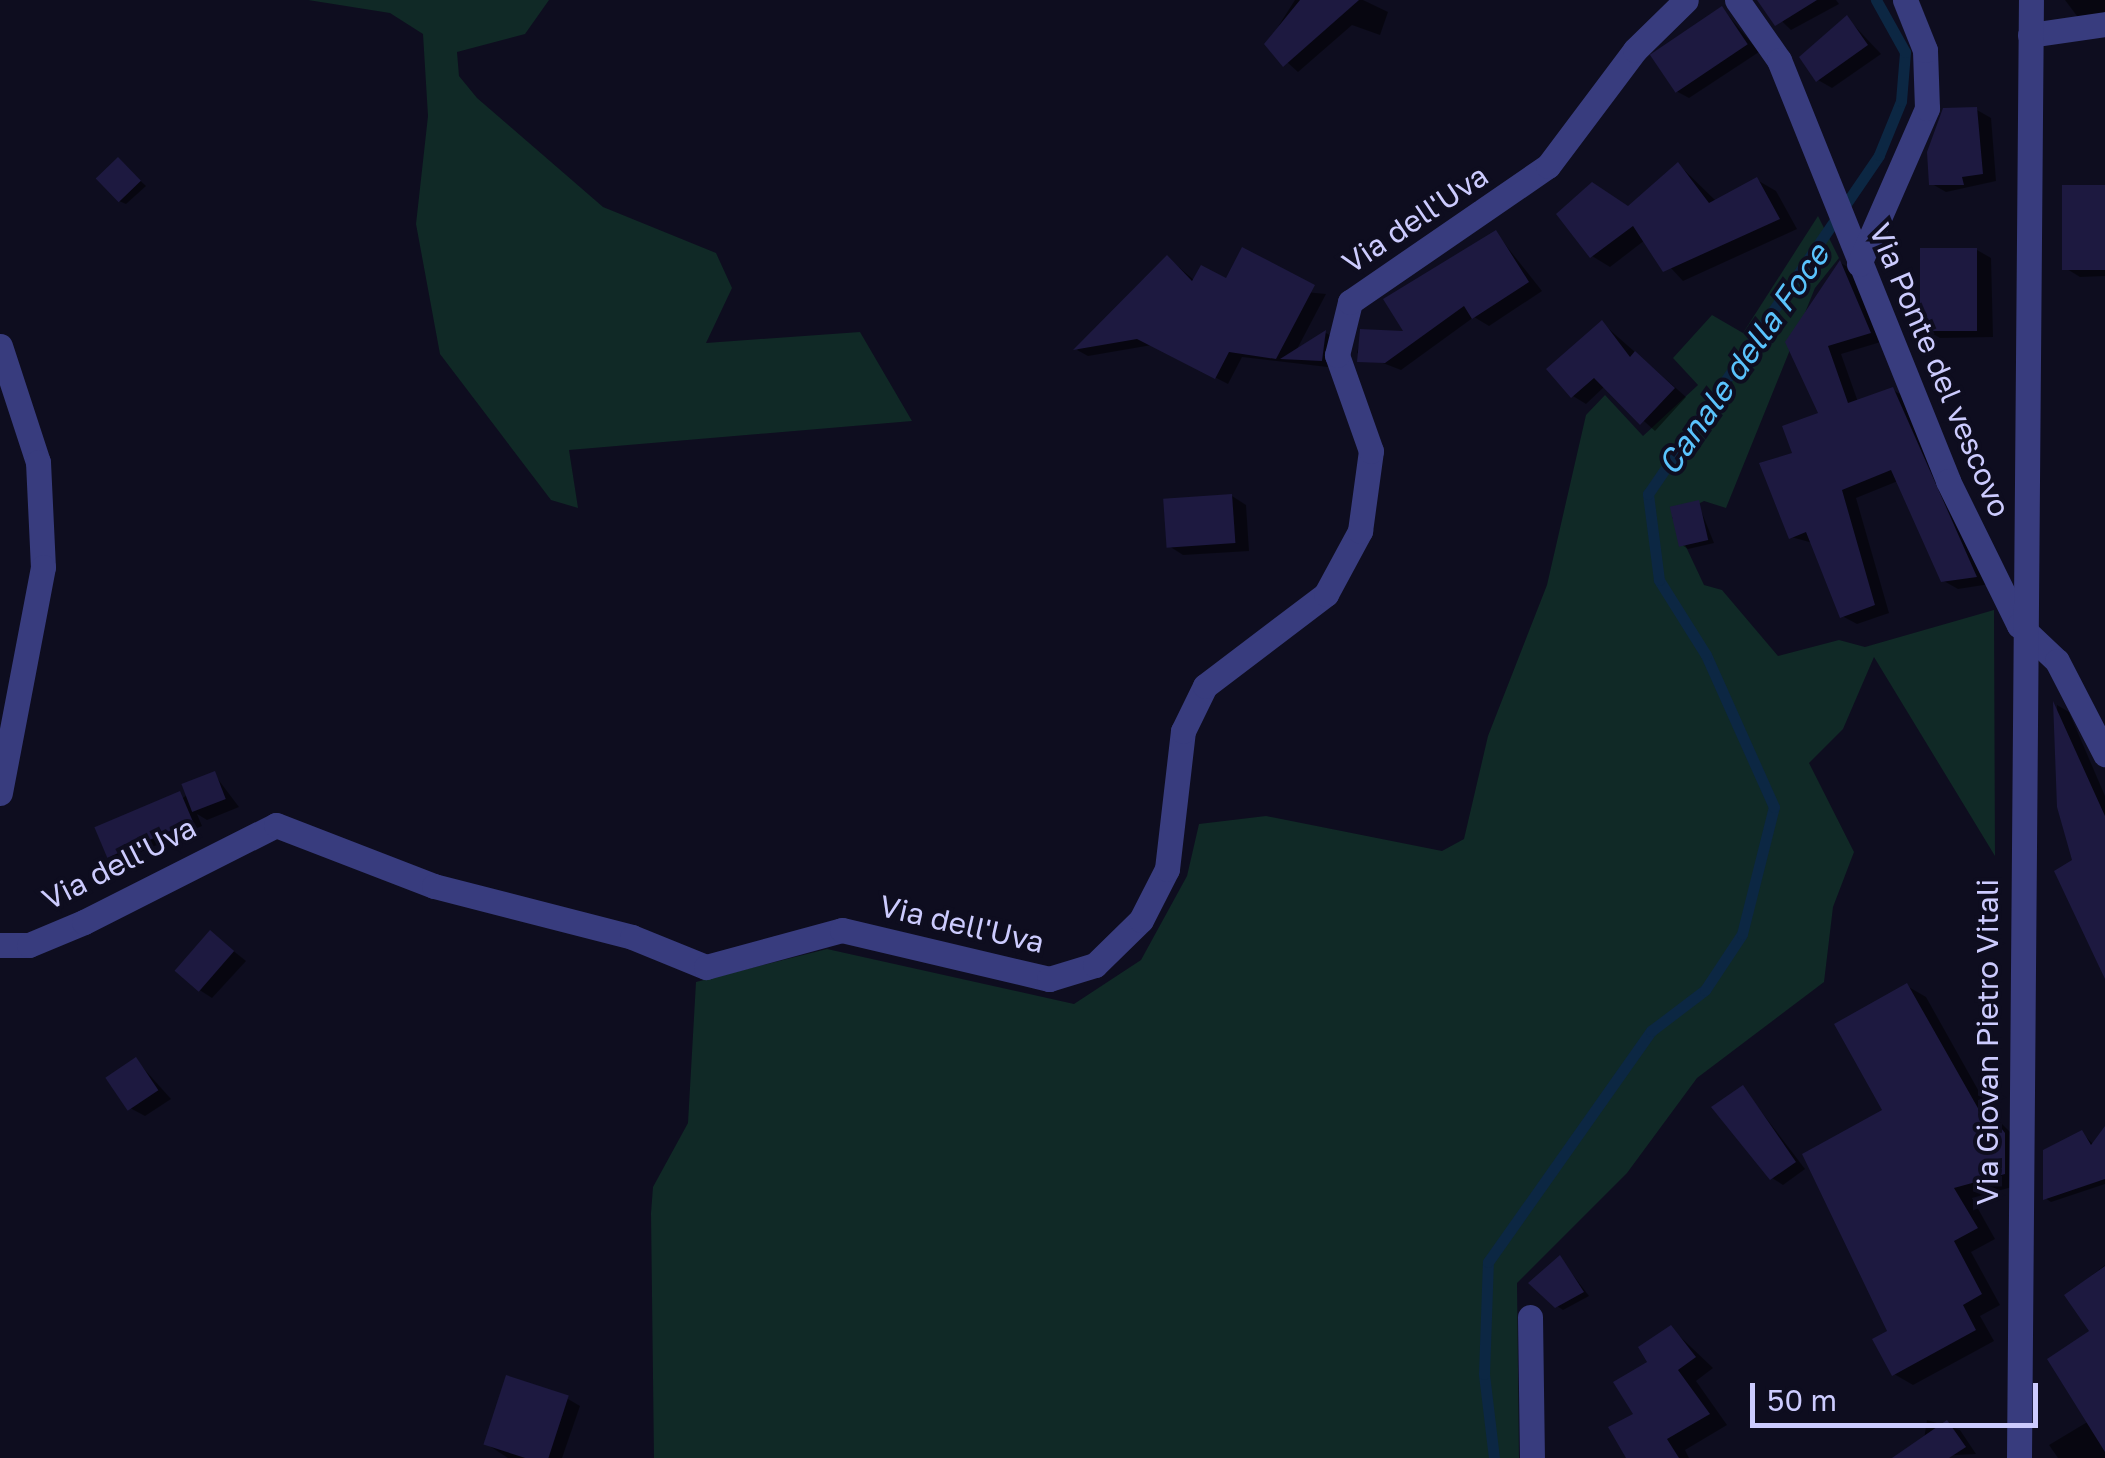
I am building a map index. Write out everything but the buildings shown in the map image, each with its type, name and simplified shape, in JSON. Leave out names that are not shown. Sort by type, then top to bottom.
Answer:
[{"type":"street","name":"Via dell'Uva","points":[[0,944],[29,945],[66,930],[276,825],[434,886],[632,937],[706,968],[842,930],[1048,979],[1095,965],[1141,920],[1166,869],[1181,809],[1183,731],[1205,686],[1326,594],[1350,558],[1372,475],[1337,356],[1350,302],[1548,166],[1635,50],[1686,0]]},
{"type":"street","name":"Via Ponte del vescovo","points":[[1737,0],[1779,60],[1857,258],[2020,625],[2057,661],[2105,754]]},
{"type":"street","points":[[1857,258],[1927,108],[1925,50],[1904,0]]},
{"type":"street","name":"Via Giovan Pietro Vitali","points":[[2019,1458],[2020,625],[2031,0]]},
{"type":"street","points":[[2030,35],[2105,24]]},
{"type":"street","points":[[0,346],[38,462],[43,567],[0,793]]},
{"type":"street","points":[[1530,1317],[1532,1458]]},
{"type":"green space","points":[[308,0],[549,0],[525,34],[457,52],[459,76],[477,98],[603,207],[716,253],[732,288],[706,343],[860,332],[912,421],[569,450],[578,508],[551,500],[440,354],[416,224],[428,116],[423,34],[390,13]]},
{"type":"green space","points":[[1818,216],[1839,258],[1815,288],[1726,508],[1704,501],[1672,517],[1704,585],[1722,590],[1778,656],[1839,640],[1865,647],[1994,610],[1995,856],[1874,657],[1843,729],[1809,763],[1854,852],[1833,907],[1824,982],[1697,1078],[1627,1173],[1517,1283],[1519,1458],[654,1458],[653,1187],[688,1123],[696,982],[827,949],[1074,1004],[1141,960],[1187,876],[1199,824],[1266,816],[1442,851],[1464,839],[1488,736],[1547,585],[1586,415],[1605,395],[1643,436],[1698,385],[1673,358],[1712,315],[1743,333]]},
{"type":"waterway","name":"Canale della Foce","points":[[1494,1458],[1484,1374],[1488,1262],[1651,1031],[1705,990],[1742,934],[1774,807],[1706,655],[1659,580],[1648,494],[1879,155],[1901,101],[1905,52],[1876,0]]}]
